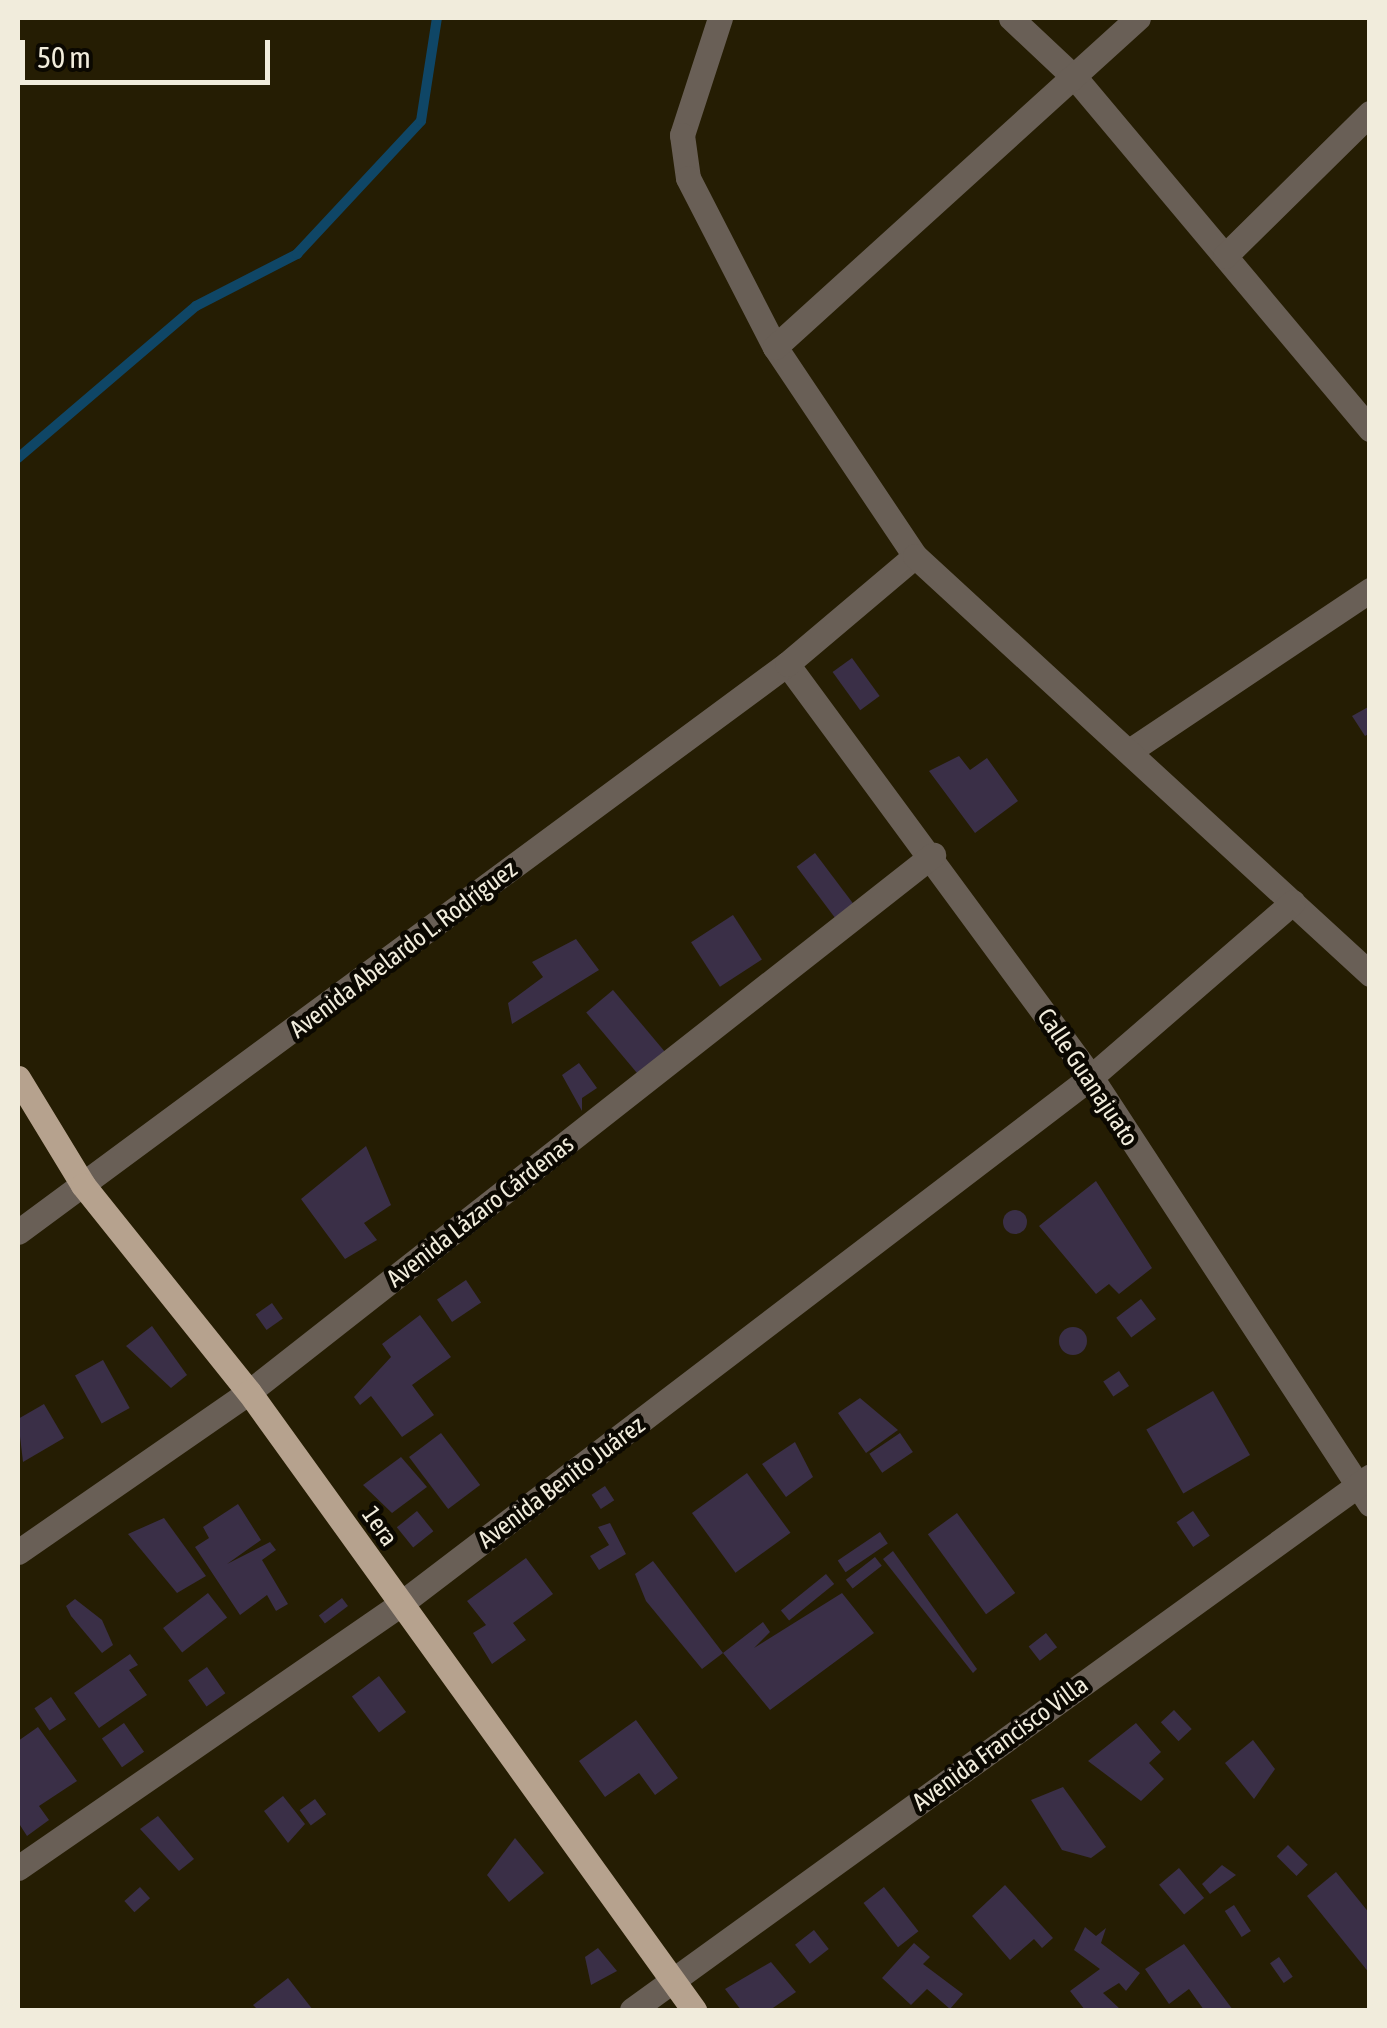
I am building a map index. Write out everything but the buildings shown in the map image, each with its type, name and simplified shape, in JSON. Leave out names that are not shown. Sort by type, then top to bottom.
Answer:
[{"type":"main road","name":"1era","points":[[18,1078],[83,1185],[249,1392],[694,2010]]},
{"type":"street","points":[[720,18],[683,157],[775,347],[915,556],[1131,750],[1370,974]]},
{"type":"street","points":[[1011,18],[1076,80],[1370,428]]},
{"type":"street","points":[[775,347],[1076,80],[1138,18]]},
{"type":"street","points":[[1225,256],[1370,112]]},
{"type":"street","name":"Avenida Abelardo L. Rodríguez","points":[[18,1232],[787,664],[915,556]]},
{"type":"street","points":[[1131,750],[1370,590]]},
{"type":"street","name":"Calle Guanajuato","points":[[787,664],[933,855],[1090,1077],[1365,1489]]},
{"type":"street","name":"Avenida Lázaro Cárdenas","points":[[18,1552],[249,1392],[933,855]]},
{"type":"street","name":"Avenida Benito Juárez","points":[[18,1868],[399,1605],[1090,1077],[1294,902]]},
{"type":"street","name":"Avenida Francisco Villa","points":[[632,2010],[1365,1489]]},
{"type":"waterway","points":[[18,458],[196,306],[297,254],[421,121],[437,18]]}]
